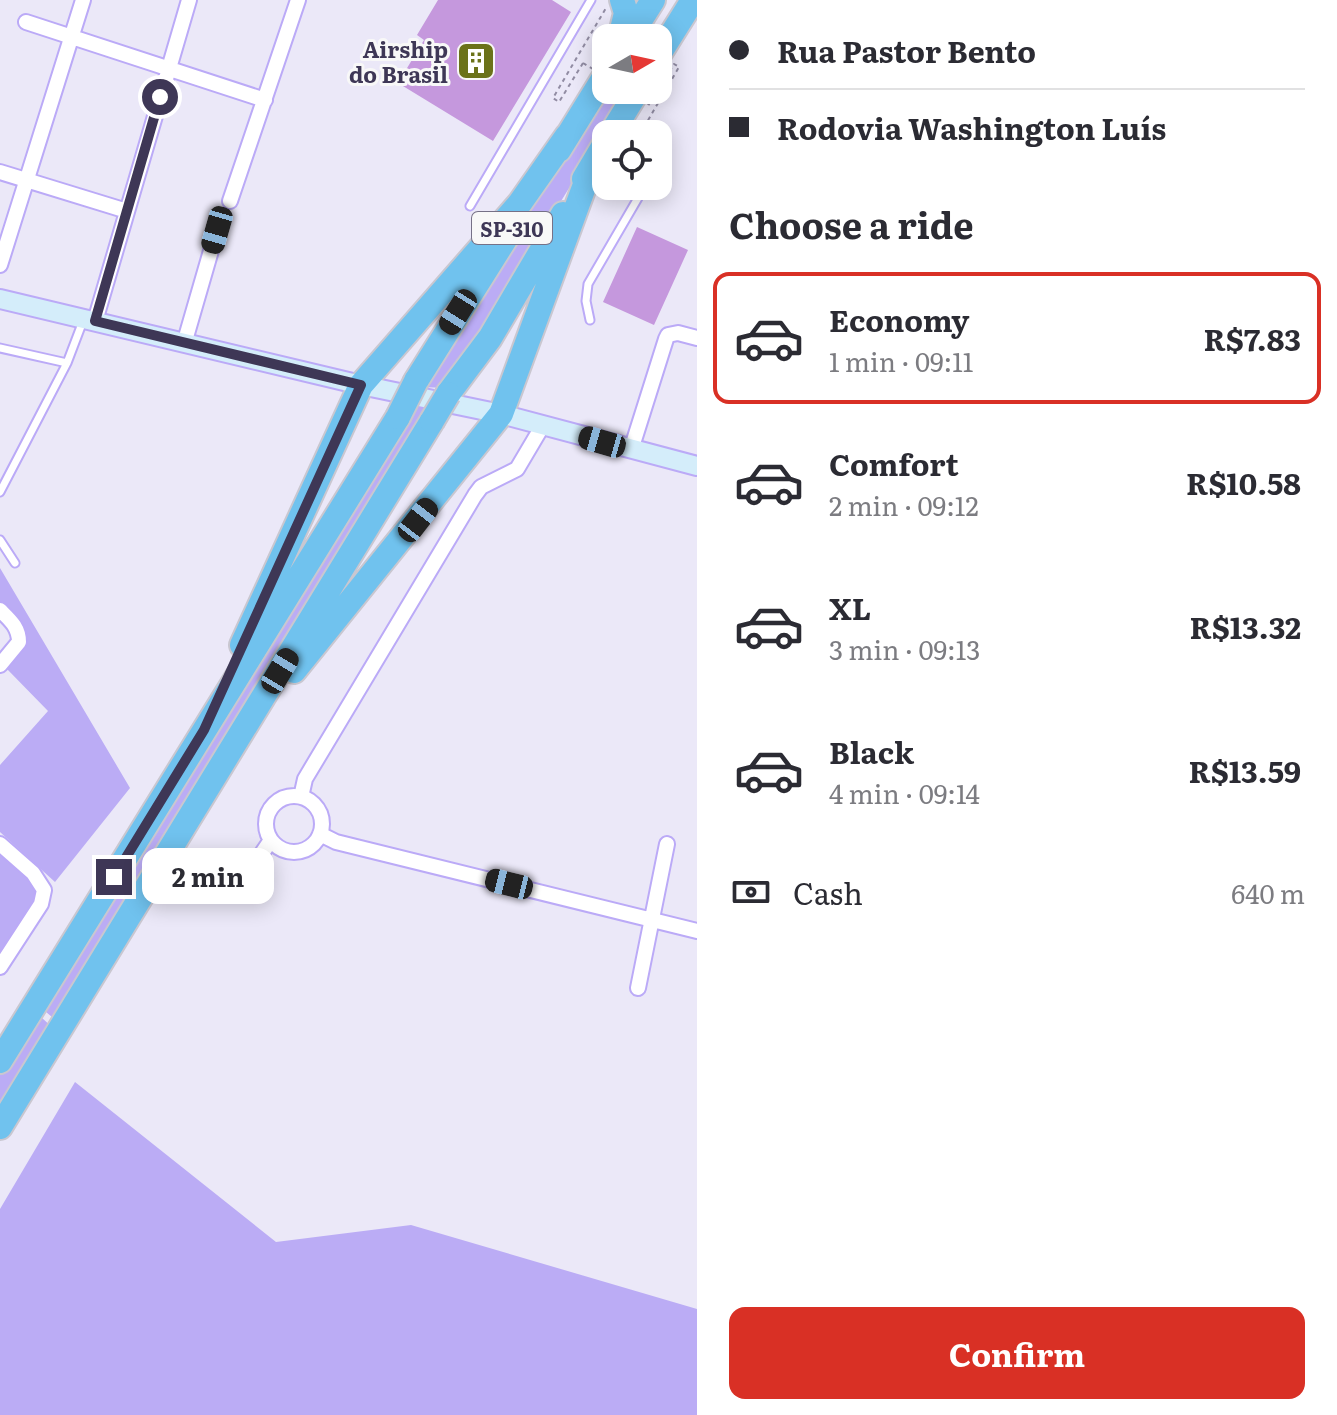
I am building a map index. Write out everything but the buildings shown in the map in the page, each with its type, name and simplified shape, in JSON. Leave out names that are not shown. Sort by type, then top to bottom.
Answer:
[{"type":"highway","points":[[622,0],[626,13],[623,24]]},
{"type":"highway","points":[[638,24],[653,0]]},
{"type":"highway","points":[[672,34],[693,0]]},
{"type":"highway","name":"SP-310","points":[[0,1061],[398,417],[416,381],[567,136],[592,89]]},
{"type":"highway","points":[[204,730],[361,385],[520,203],[567,136]]},
{"type":"highway","name":"SP-310","points":[[0,1127],[251,721],[448,394],[490,338],[592,184]]},
{"type":"highway","points":[[251,721],[418,520],[501,414],[592,190]]},
{"type":"main road","points":[[0,299],[361,385],[501,414],[697,466]]},
{"type":"street","points":[[0,265],[83,0]]},
{"type":"street","points":[[89,320],[127,211],[189,0]]},
{"type":"street","points":[[230,201],[298,0]]},
{"type":"street","points":[[26,22],[265,100]]},
{"type":"street","points":[[0,172],[127,211]]},
{"type":"street","points":[[184,344],[217,230]]},
{"type":"street","points":[[631,450],[668,335],[678,333],[697,338]]},
{"type":"street","points":[[301,797],[305,779],[475,495],[481,487],[517,469],[543,425]]},
{"type":"street","points":[[0,610],[14,623],[19,642],[0,665]]},
{"type":"street","points":[[288,796],[301,797],[318,808],[322,821],[320,834],[313,846],[294,852],[281,849],[271,840],[266,820],[271,808],[288,796]]},
{"type":"street","points":[[320,834],[336,842],[697,931]]},
{"type":"street","points":[[237,890],[271,840]]},
{"type":"street","points":[[0,844],[41,881],[44,890],[41,904],[0,967]]},
{"type":"street","points":[[638,988],[667,844]]},
{"type":"lane","points":[[470,206],[591,0]]},
{"type":"lane","points":[[590,320],[586,301],[588,284],[637,200]]},
{"type":"lane","points":[[0,492],[89,320]]},
{"type":"lane","points":[[0,348],[67,363]]},
{"type":"lane","points":[[0,540],[15,563]]},
{"type":"path","points":[[597,24],[611,0]]},
{"type":"path","points":[[592,32],[553,98],[559,102],[592,79]]},
{"type":"path","points":[[672,66],[679,67],[672,79]]},
{"type":"shaded area","points":[[596,104],[621,104],[611,120],[592,120],[592,151],[445,388],[422,387]]},
{"type":"shaded area","points":[[412,402],[429,406],[58,1022],[46,1012],[42,1018],[52,1027],[0,1113],[0,1071]]},
{"type":"shaded area","points":[[0,568],[130,788],[55,882],[0,832],[0,765],[48,711],[7,669],[24,645],[17,619],[0,603]]},
{"type":"shaded area","points":[[0,850],[32,876],[39,893],[0,962]]},
{"type":"shaded area","points":[[75,1082],[276,1242],[411,1225],[697,1309],[697,1415],[0,1415],[0,1209]]},
{"type":"place","name":"Airship do Brasil","points":[[476,61]]},
{"type":"route","points":[[114,877],[204,730],[361,385],[95,321],[160,97]]}]
